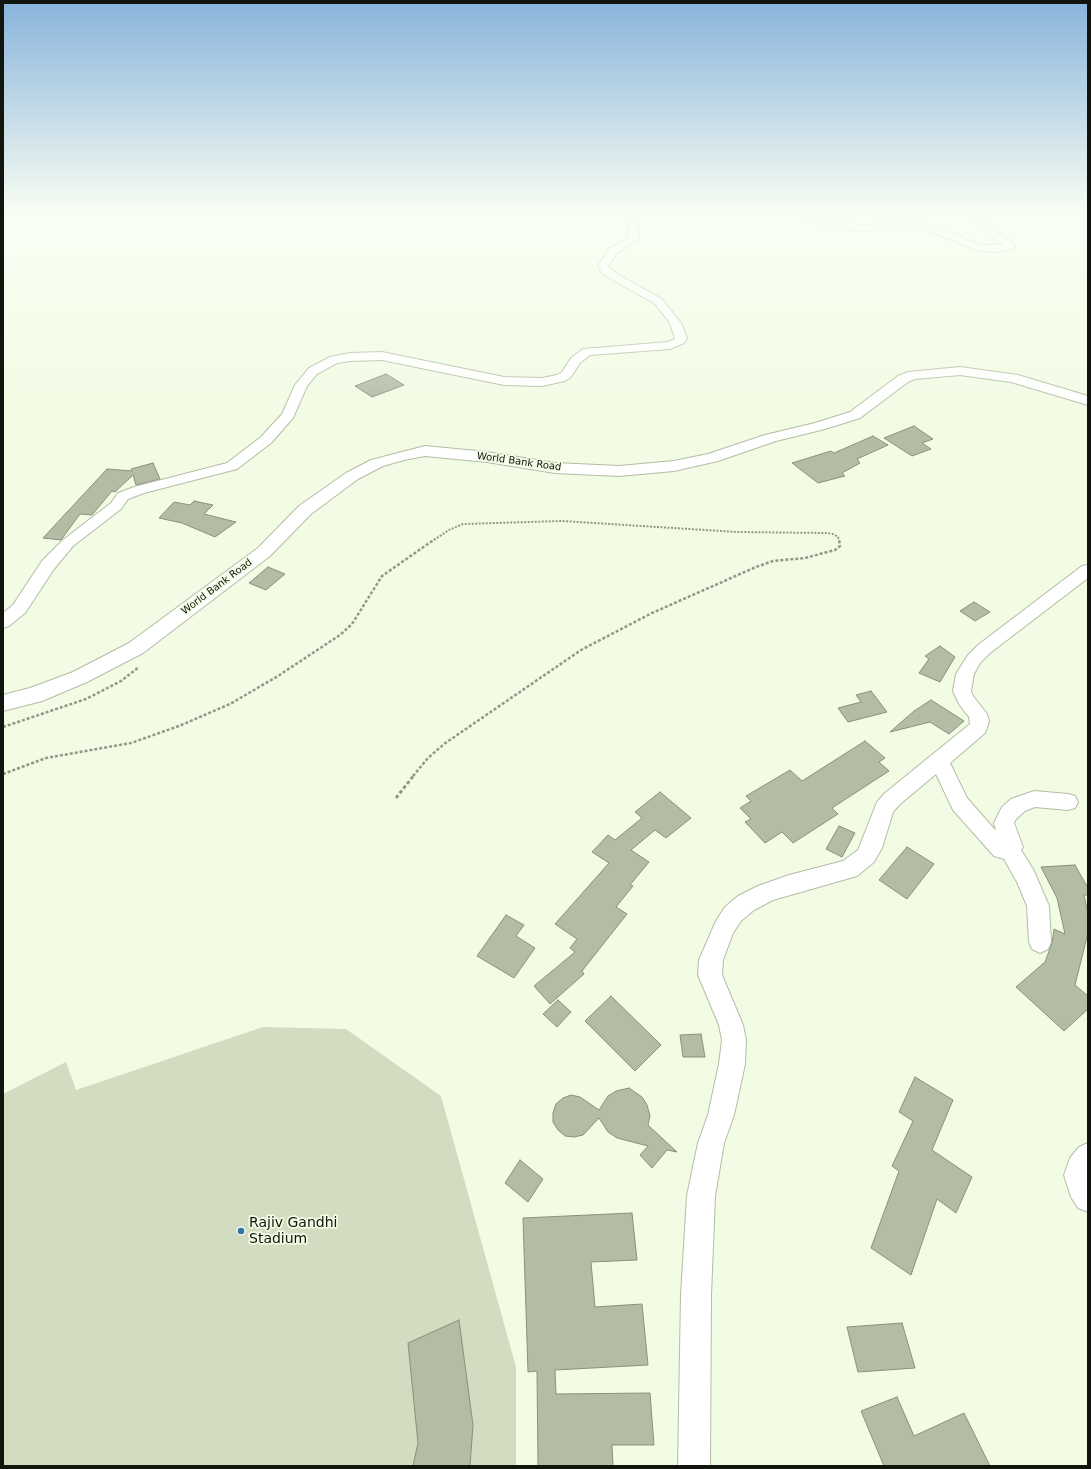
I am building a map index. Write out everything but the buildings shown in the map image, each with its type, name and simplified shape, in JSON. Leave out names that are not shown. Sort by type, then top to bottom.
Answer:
[{"type":"main road","name":"World Bank Road","points":[[3,703],[35,695],[80,677],[136,648],[264,552],[305,510],[352,476],[376,463],[401,456],[425,451],[487,457],[555,468],[619,470],[674,466],[712,458],[771,438],[820,426],[855,415],[903,379],[913,375],[960,371],[1013,378],[1088,401]]},
{"type":"street","points":[[3,622],[19,609],[48,565],[68,543],[116,506],[123,496],[139,490],[232,466],[266,440],[288,415],[301,385],[313,371],[334,360],[350,357],[382,356],[504,381],[542,382],[561,378],[567,374],[575,361],[587,352],[670,345],[680,341],[681,338],[675,322],[658,301],[623,282]]},
{"type":"street","points":[[694,1466],[696,1295],[701,1196],[712,1143],[721,1115],[732,1064],[734,1040],[731,1025],[710,975],[711,960],[724,928],[733,914],[746,903],[766,893],[849,868],[859,862],[871,848],[884,808],[892,798],[978,728],[980,721],[978,714],[965,699],[962,691],[965,674],[974,659],[984,649],[1088,570]]},
{"type":"street","points":[[939,761],[960,804],[1001,850],[1010,851]]},
{"type":"street","points":[[1040,942],[1038,906],[1026,878],[1010,851],[1012,847],[1004,823],[1009,814],[1018,806],[1034,799],[1068,802]]},
{"type":"street","points":[[1088,1156],[1080,1168],[1078,1175],[1081,1187],[1088,1198]]},
{"type":"path","points":[[3,774],[46,758],[131,743],[179,726],[230,704],[278,676],[340,635],[352,624],[382,576],[449,530],[463,524],[562,521],[757,533],[826,533],[833,534],[838,537],[840,546],[835,550],[805,558],[773,561],[756,567],[652,613],[581,650],[444,744],[428,758],[396,798]]},
{"type":"green space","name":"Rajiv Gandhi Stadium","points":[[263,1027],[346,1029],[441,1096],[516,1367],[516,1466],[3,1466],[3,1094],[66,1062],[76,1090]]},
{"type":"place","name":"Rajiv Gandhi Stadium","points":[[241,1231]]}]
